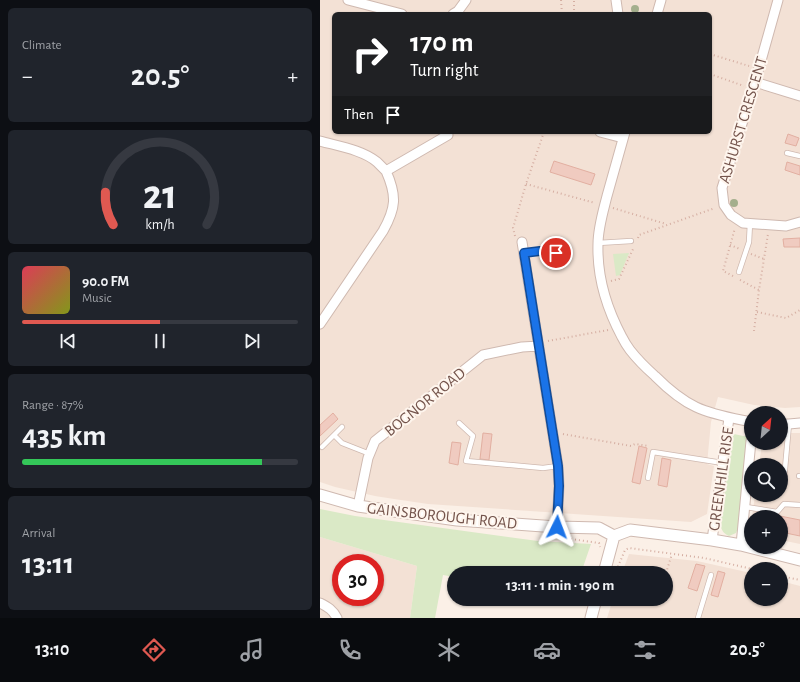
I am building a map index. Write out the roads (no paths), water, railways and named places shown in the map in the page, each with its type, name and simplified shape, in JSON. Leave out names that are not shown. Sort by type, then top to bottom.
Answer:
[{"type":"street","points":[[348,0],[394,12]]},
{"type":"street","points":[[456,12],[466,0]]},
{"type":"street","points":[[616,0],[618,12]]},
{"type":"street","points":[[658,12],[661,0]]},
{"type":"street","name":"ASHURST CRESCENT","points":[[778,0],[754,86],[722,188],[724,205],[731,214],[743,223],[786,226],[800,222]]},
{"type":"street","points":[[754,86],[800,96]]},
{"type":"street","points":[[624,135],[600,226],[598,243],[600,271],[608,308],[629,349],[661,382],[695,407],[729,418],[744,421]]},
{"type":"street","points":[[386,172],[448,136]]},
{"type":"street","points":[[320,141],[355,151],[377,162],[386,172],[391,181],[394,192],[392,211],[389,220],[320,324]]},
{"type":"street","points":[[522,242],[558,466],[559,486],[557,527]]},
{"type":"street","name":"BOGNOR ROAD","points":[[358,506],[368,458],[375,441],[483,355],[522,346],[539,344]]},
{"type":"street","name":"GREENHILL RISE","points":[[712,540],[729,418]]},
{"type":"street","points":[[788,424],[800,423]]},
{"type":"street","name":"GREENHILL RISE","points":[[742,545],[750,450]]},
{"type":"street","name":"GAINSBOROUGH ROAD","points":[[320,495],[358,506],[457,520],[557,527],[598,528],[614,536]]},
{"type":"street","points":[[610,566],[614,536],[630,530],[742,545],[800,560]]},
{"type":"street","points":[[320,603],[334,612],[337,618]]},
{"type":"street","points":[[591,618],[594,606]]},
{"type":"lane","points":[[787,153],[800,156]]},
{"type":"lane","points":[[740,272],[749,242],[750,223]]},
{"type":"lane","points":[[598,243],[633,242]]},
{"type":"lane","points":[[524,253],[540,251],[556,253]]},
{"type":"lane","points":[[460,423],[473,436],[466,461],[543,468],[558,466]]},
{"type":"lane","points":[[322,447],[342,427]]},
{"type":"lane","points":[[334,435],[342,443],[370,454]]},
{"type":"lane","points":[[648,478],[653,452],[723,463]]},
{"type":"lane","points":[[746,507],[777,512],[784,504],[800,505]]},
{"type":"lane","points":[[698,618],[711,575]]}]
